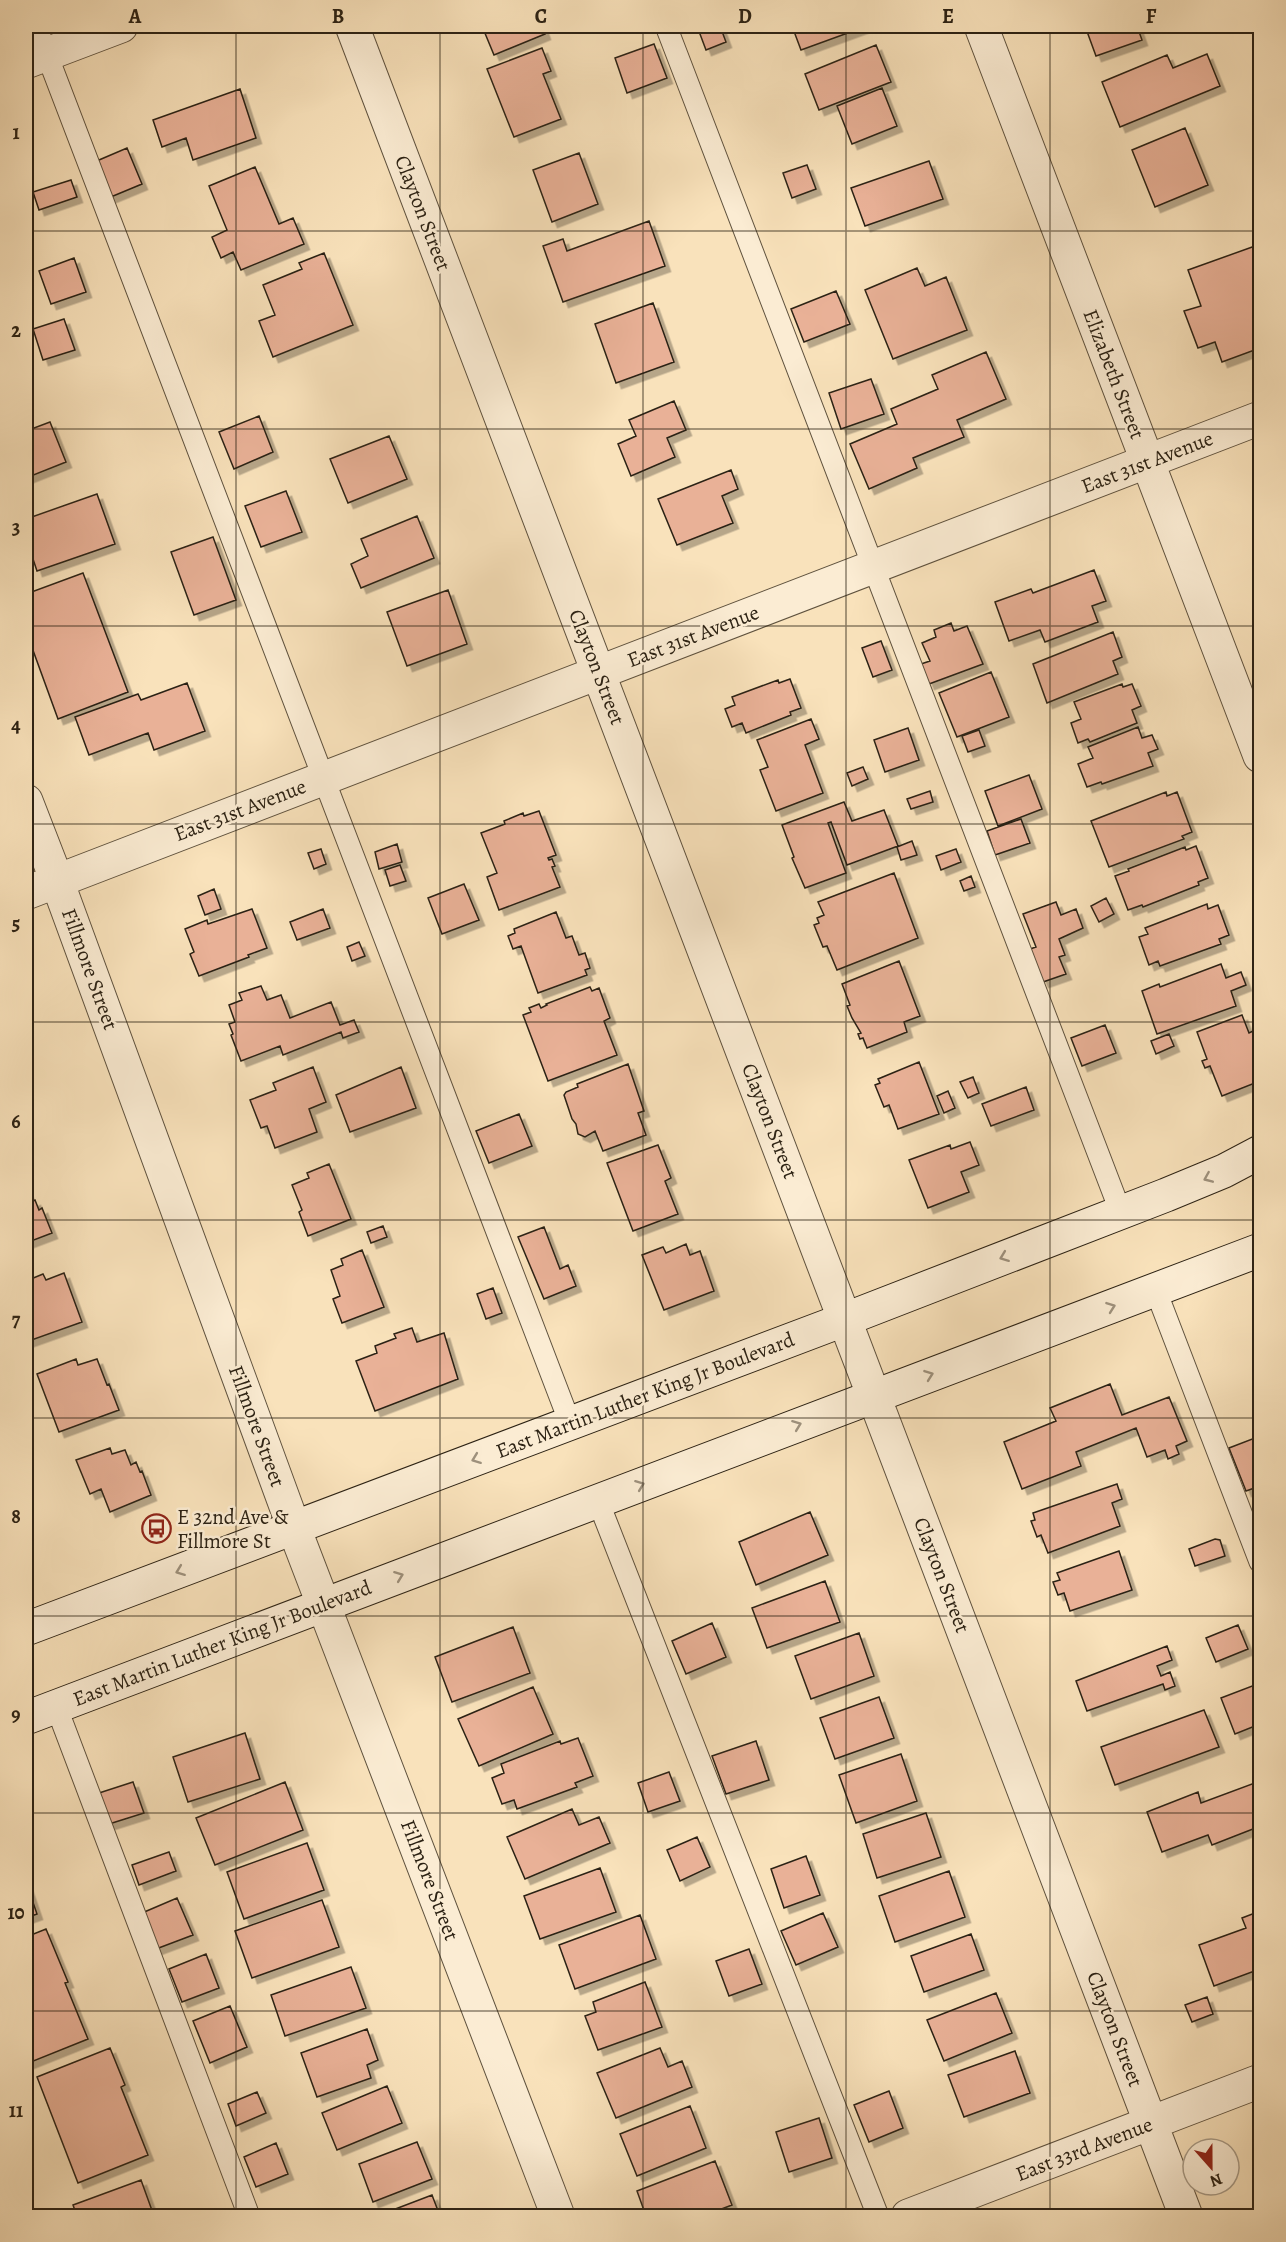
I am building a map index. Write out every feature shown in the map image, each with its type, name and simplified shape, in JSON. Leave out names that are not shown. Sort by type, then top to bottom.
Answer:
[{"type":"street","points":[[36,47],[121,26]]},
{"type":"street","name":"Clayton Street","points":[[352,26],[1186,2217]]},
{"type":"street","name":"Elizabeth Street","points":[[981,26],[1260,756]]},
{"type":"street","name":"East 31st Avenue","points":[[26,893],[1260,418]]},
{"type":"street","name":"Fillmore Street","points":[[26,801],[294,1528],[558,2217]]},
{"type":"street","name":"East Martin Luther King Jr Boulevard","points":[[26,1629],[1121,1213],[1224,1171],[1260,1152]]},
{"type":"street","name":"East Martin Luther King Jr Boulevard","points":[[26,1718],[1260,1250]]},
{"type":"street","name":"East 33rd Avenue","points":[[908,2217],[1260,2081]]},
{"type":"lane","points":[[666,26],[1121,1213]]},
{"type":"lane","points":[[36,47],[323,778],[570,1423]]},
{"type":"lane","points":[[1156,1291],[1260,1562]]},
{"type":"lane","points":[[598,1501],[878,2217]]},
{"type":"lane","points":[[56,1706],[249,2217]]},
{"type":"building","points":[[482,26],[542,26],[545,34],[494,55]]},
{"type":"building","points":[[697,26],[720,26],[726,42],[706,50]]},
{"type":"building","points":[[792,26],[867,26],[801,50]]},
{"type":"building","points":[[1085,26],[1137,26],[1142,40],[1096,56]]},
{"type":"building","points":[[654,44],[667,78],[627,93],[615,58]]},
{"type":"building","points":[[876,45],[891,82],[819,110],[805,74]]},
{"type":"building","points":[[542,48],[551,71],[543,74],[561,119],[514,137],[487,69]]},
{"type":"building","points":[[1207,54],[1220,86],[1120,127],[1102,82],[1167,55],[1173,68]]},
{"type":"building","points":[[882,88],[897,126],[852,144],[837,106]]},
{"type":"building","points":[[240,89],[256,138],[193,160],[186,138],[162,147],[153,120]]},
{"type":"building","points":[[1185,128],[1208,185],[1155,207],[1132,150]]},
{"type":"building","points":[[127,148],[142,184],[106,199],[92,163]]},
{"type":"building","points":[[579,153],[598,204],[552,222],[533,170]]},
{"type":"building","points":[[929,161],[943,199],[865,226],[851,188]]},
{"type":"building","points":[[807,165],[816,189],[792,198],[783,173]]},
{"type":"building","points":[[255,167],[279,224],[293,218],[304,244],[241,270],[233,252],[221,258],[212,237],[227,230],[209,186]]},
{"type":"building","points":[[71,180],[77,197],[39,210],[33,192]]},
{"type":"building","points":[[649,221],[665,266],[563,302],[543,246],[563,239],[567,251]]},
{"type":"building","points":[[1255,246],[1260,261],[1260,348],[1222,362],[1215,342],[1198,348],[1184,311],[1201,306],[1188,270]]},
{"type":"building","points":[[324,253],[353,325],[273,357],[259,321],[275,315],[263,285],[302,269],[299,263]]},
{"type":"building","points":[[74,258],[86,292],[51,304],[39,271]]},
{"type":"building","points":[[917,268],[925,286],[946,277],[967,330],[893,359],[865,290]]},
{"type":"building","points":[[836,291],[850,324],[804,342],[791,309]]},
{"type":"building","points":[[653,303],[674,362],[616,383],[595,324]]},
{"type":"building","points":[[64,319],[75,350],[43,360],[33,329]]},
{"type":"building","points":[[986,352],[1006,399],[957,420],[964,437],[913,458],[917,468],[869,489],[850,444],[897,424],[891,409],[938,389],[932,375]]},
{"type":"building","points":[[871,379],[884,414],[841,429],[829,393]]},
{"type":"building","points":[[674,401],[686,430],[667,438],[675,457],[631,476],[618,444],[636,436],[629,420]]},
{"type":"building","points":[[259,416],[273,452],[234,469],[219,432]]},
{"type":"building","points":[[50,422],[66,462],[26,478],[26,431]]},
{"type":"building","points":[[389,436],[407,479],[348,503],[330,459]]},
{"type":"building","points":[[731,470],[738,489],[722,496],[733,523],[677,545],[658,499]]},
{"type":"building","points":[[286,491],[302,532],[261,547],[245,506]]},
{"type":"building","points":[[97,494],[115,544],[37,571],[26,538],[26,519]]},
{"type":"building","points":[[417,516],[434,558],[361,588],[351,564],[368,556],[361,539]]},
{"type":"building","points":[[213,537],[236,600],[194,615],[171,552]]},
{"type":"building","points":[[1094,570],[1106,601],[1092,606],[1098,622],[1045,642],[1040,630],[1009,641],[995,602],[1031,589],[1033,593]]},
{"type":"building","points":[[83,573],[128,692],[58,719],[26,631],[26,594]]},
{"type":"building","points":[[448,590],[467,644],[407,666],[387,612]]},
{"type":"building","points":[[951,623],[954,631],[967,626],[983,664],[929,684],[921,664],[930,661],[922,643],[936,637],[934,630]]},
{"type":"building","points":[[1113,632],[1122,657],[1113,661],[1118,674],[1047,703],[1033,664]]},
{"type":"building","points":[[881,641],[892,670],[873,677],[862,648]]},
{"type":"building","points":[[991,672],[1009,717],[957,737],[939,693]]},
{"type":"building","points":[[790,679],[801,708],[790,712],[791,715],[746,733],[742,723],[732,727],[725,709],[735,705],[732,697],[778,680],[779,683]]},
{"type":"building","points":[[187,683],[205,731],[154,750],[148,733],[89,755],[75,717],[138,694],[141,700]]},
{"type":"building","points":[[1122,684],[1123,687],[1132,684],[1141,706],[1132,710],[1137,723],[1090,742],[1088,739],[1078,743],[1071,723],[1081,719],[1074,702]]},
{"type":"building","points":[[811,719],[819,739],[805,745],[823,793],[776,811],[760,770],[768,767],[757,740]]},
{"type":"building","points":[[1138,727],[1142,738],[1152,735],[1158,749],[1148,753],[1153,766],[1087,787],[1078,764],[1093,758],[1088,747]]},
{"type":"building","points":[[908,728],[919,760],[885,772],[874,740]]},
{"type":"building","points":[[979,730],[985,746],[968,752],[962,736]]},
{"type":"building","points":[[863,767],[868,779],[852,786],[847,773]]},
{"type":"building","points":[[1029,775],[1042,809],[998,826],[985,791]]},
{"type":"building","points":[[930,791],[933,802],[911,809],[907,799]]},
{"type":"building","points":[[1166,792],[1167,796],[1177,792],[1192,832],[1182,836],[1184,839],[1109,867],[1091,821]]},
{"type":"building","points":[[844,802],[852,821],[884,810],[898,846],[847,865],[831,822],[828,823],[846,873],[805,888],[792,858],[794,857],[782,825]]},
{"type":"building","points":[[539,811],[556,855],[548,858],[552,859],[555,866],[552,867],[560,887],[499,910],[487,877],[497,873],[481,833],[505,824],[504,821],[523,813],[524,816]]},
{"type":"building","points":[[1021,819],[1030,843],[995,855],[987,831]]},
{"type":"building","points":[[912,841],[917,855],[901,860],[897,847]]},
{"type":"building","points":[[397,844],[402,862],[379,869],[375,852]]},
{"type":"building","points":[[1196,846],[1208,878],[1198,882],[1199,885],[1143,907],[1142,905],[1128,910],[1115,876],[1185,847],[1186,850]]},
{"type":"building","points":[[321,849],[326,864],[314,869],[308,853]]},
{"type":"building","points":[[956,849],[961,862],[941,870],[936,856]]},
{"type":"building","points":[[400,865],[406,881],[390,886],[385,870]]},
{"type":"building","points":[[894,873],[918,938],[837,970],[827,946],[823,947],[814,925],[819,923],[817,918],[824,915],[818,902]]},
{"type":"building","points":[[971,876],[975,887],[964,891],[960,881]]},
{"type":"building","points":[[464,884],[479,920],[442,934],[428,898]]},
{"type":"building","points":[[214,889],[221,909],[205,915],[198,896]]},
{"type":"building","points":[[1106,898],[1114,914],[1099,922],[1091,906]]},
{"type":"building","points":[[1056,902],[1061,915],[1076,909],[1083,928],[1059,939],[1065,955],[1059,957],[1066,974],[1043,982],[1030,949],[1036,947],[1023,914]]},
{"type":"building","points":[[1207,904],[1208,909],[1218,905],[1229,935],[1219,939],[1221,944],[1160,966],[1158,961],[1149,965],[1139,937],[1148,934],[1145,928]]},
{"type":"building","points":[[252,909],[267,948],[199,976],[190,954],[194,952],[185,929],[207,920],[208,924]]},
{"type":"building","points":[[323,909],[330,928],[297,940],[290,922]]},
{"type":"building","points":[[556,912],[566,938],[572,936],[579,955],[585,953],[590,968],[585,970],[587,975],[538,993],[521,946],[513,949],[508,936],[515,933],[514,929]]},
{"type":"building","points":[[359,942],[365,956],[352,961],[347,947]]},
{"type":"building","points":[[899,961],[920,1016],[904,1022],[907,1032],[867,1048],[863,1038],[860,1039],[858,1034],[861,1033],[847,1006],[850,1005],[842,984]]},
{"type":"building","points":[[1221,964],[1226,978],[1241,972],[1246,985],[1231,991],[1236,1006],[1157,1034],[1142,991],[1159,984],[1160,987]]},
{"type":"building","points":[[261,986],[267,1000],[281,995],[290,1018],[331,1002],[340,1025],[354,1020],[359,1032],[343,1038],[341,1032],[283,1055],[280,1046],[241,1061],[231,1035],[233,1034],[229,1024],[235,1022],[229,1005],[242,1000],[239,993]]},
{"type":"building","points":[[590,987],[592,991],[599,988],[610,1018],[604,1021],[617,1055],[548,1081],[523,1015],[531,1012],[529,1008],[539,1004],[541,1008]]},
{"type":"building","points":[[1242,1015],[1249,1033],[1253,1031],[1260,1051],[1257,1057],[1260,1065],[1260,1081],[1222,1096],[1210,1066],[1205,1068],[1202,1061],[1207,1059],[1197,1032]]},
{"type":"building","points":[[1105,1025],[1116,1053],[1082,1066],[1071,1038]]},
{"type":"building","points":[[1169,1034],[1174,1046],[1156,1054],[1151,1041]]},
{"type":"building","points":[[919,1062],[939,1114],[898,1129],[889,1105],[884,1107],[875,1085],[880,1083],[878,1079]]},
{"type":"building","points":[[628,1064],[644,1111],[638,1113],[646,1135],[603,1151],[595,1131],[585,1137],[578,1134],[564,1095],[578,1087],[577,1084]]},
{"type":"building","points":[[313,1067],[326,1102],[309,1109],[317,1132],[275,1148],[267,1126],[261,1128],[250,1100],[276,1090],[273,1083]]},
{"type":"building","points":[[401,1067],[416,1108],[350,1132],[336,1095]]},
{"type":"building","points":[[973,1077],[979,1093],[968,1098],[960,1082]]},
{"type":"building","points":[[1026,1087],[1034,1110],[991,1126],[982,1104]]},
{"type":"building","points":[[948,1091],[955,1108],[944,1113],[937,1096]]},
{"type":"building","points":[[519,1114],[532,1146],[489,1163],[476,1131]]},
{"type":"building","points":[[970,1142],[979,1165],[961,1172],[969,1192],[928,1208],[909,1160],[950,1145],[951,1149]]},
{"type":"building","points":[[658,1145],[671,1178],[665,1181],[678,1214],[633,1231],[607,1163]]},
{"type":"building","points":[[329,1164],[351,1219],[308,1236],[299,1212],[302,1210],[292,1185],[309,1178],[307,1173]]},
{"type":"building","points":[[26,1188],[31,1202],[35,1200],[39,1210],[42,1208],[52,1233],[26,1243]]},
{"type":"building","points":[[383,1226],[387,1237],[371,1243],[367,1232]]},
{"type":"building","points":[[544,1227],[560,1269],[568,1265],[576,1286],[544,1299],[518,1237]]},
{"type":"building","points":[[686,1244],[690,1255],[700,1251],[714,1291],[664,1310],[642,1255],[663,1247],[666,1253]]},
{"type":"building","points":[[362,1250],[384,1307],[342,1323],[333,1299],[340,1296],[331,1270],[343,1265],[341,1259]]},
{"type":"building","points":[[64,1273],[82,1322],[26,1342],[26,1281],[43,1274],[46,1280]]},
{"type":"building","points":[[493,1288],[502,1313],[486,1319],[477,1294]]},
{"type":"building","points":[[412,1328],[417,1342],[444,1333],[458,1379],[375,1411],[356,1361],[377,1353],[375,1346],[396,1338],[394,1334]]},
{"type":"building","points":[[76,1359],[78,1365],[97,1359],[119,1410],[59,1432],[37,1374]]},
{"type":"building","points":[[1110,1384],[1122,1415],[1169,1397],[1187,1441],[1176,1446],[1179,1454],[1168,1459],[1165,1450],[1147,1457],[1136,1428],[1076,1452],[1081,1466],[1022,1489],[1004,1442],[1056,1421],[1050,1408]]},
{"type":"building","points":[[1260,1436],[1260,1486],[1246,1491],[1229,1448]]},
{"type":"building","points":[[110,1448],[112,1454],[125,1450],[131,1465],[136,1462],[151,1495],[110,1512],[101,1489],[90,1494],[76,1460]]},
{"type":"building","points":[[1117,1484],[1122,1499],[1112,1503],[1120,1526],[1048,1553],[1041,1535],[1037,1537],[1031,1521],[1035,1520],[1033,1513]]},
{"type":"building","points":[[810,1512],[828,1555],[756,1585],[739,1542]]},
{"type":"building","points":[[1215,1539],[1220,1540],[1225,1556],[1195,1566],[1189,1549]]},
{"type":"building","points":[[1119,1551],[1132,1590],[1070,1611],[1064,1593],[1058,1595],[1053,1582],[1060,1580],[1057,1573]]},
{"type":"building","points":[[825,1581],[840,1622],[767,1648],[752,1608]]},
{"type":"building","points":[[712,1623],[726,1657],[686,1674],[672,1641]]},
{"type":"building","points":[[1238,1625],[1248,1649],[1216,1662],[1206,1638]]},
{"type":"building","points":[[513,1627],[530,1673],[452,1702],[435,1657]]},
{"type":"building","points":[[859,1633],[874,1676],[811,1699],[795,1656]]},
{"type":"building","points":[[1167,1646],[1172,1660],[1157,1666],[1161,1676],[1170,1672],[1175,1686],[1165,1690],[1163,1684],[1087,1711],[1076,1681]]},
{"type":"building","points":[[1260,1683],[1260,1724],[1235,1734],[1221,1698]]},
{"type":"building","points":[[533,1687],[553,1734],[479,1766],[458,1719]]},
{"type":"building","points":[[879,1697],[894,1738],[835,1759],[820,1718]]},
{"type":"building","points":[[1204,1710],[1219,1747],[1115,1785],[1101,1747]]},
{"type":"building","points":[[245,1733],[260,1779],[188,1802],[173,1757]]},
{"type":"building","points":[[578,1738],[593,1776],[575,1783],[577,1787],[517,1809],[514,1800],[502,1804],[492,1778],[504,1773],[501,1764],[560,1741],[561,1744]]},
{"type":"building","points":[[756,1741],[769,1780],[726,1794],[712,1756]]},
{"type":"building","points":[[901,1754],[917,1801],[856,1823],[839,1775]]},
{"type":"building","points":[[669,1772],[680,1801],[648,1812],[638,1783]]},
{"type":"building","points":[[1260,1781],[1260,1832],[1258,1827],[1212,1845],[1208,1835],[1162,1852],[1147,1812],[1198,1792],[1201,1803]]},
{"type":"building","points":[[133,1782],[144,1813],[109,1824],[99,1793]]},
{"type":"building","points":[[285,1782],[303,1830],[215,1865],[196,1818]]},
{"type":"building","points":[[572,1809],[579,1825],[599,1817],[610,1843],[525,1879],[507,1837]]},
{"type":"building","points":[[926,1813],[941,1857],[877,1878],[863,1834]]},
{"type":"building","points":[[697,1837],[710,1867],[680,1881],[667,1850]]},
{"type":"building","points":[[307,1843],[324,1890],[244,1919],[227,1872]]},
{"type":"building","points":[[169,1852],[176,1871],[139,1885],[132,1865]]},
{"type":"building","points":[[806,1856],[820,1895],[784,1908],[771,1869]]},
{"type":"building","points":[[600,1868],[616,1912],[540,1939],[524,1896]]},
{"type":"building","points":[[949,1871],[965,1917],[895,1942],[879,1896]]},
{"type":"building","points":[[26,1882],[37,1914],[26,1918]]},
{"type":"building","points":[[177,1898],[193,1935],[156,1949],[142,1913]]},
{"type":"building","points":[[322,1900],[339,1947],[252,1978],[235,1931]]},
{"type":"building","points":[[1260,1911],[1260,1969],[1214,1986],[1199,1945],[1246,1928],[1242,1918]]},
{"type":"building","points":[[823,1913],[838,1947],[796,1965],[781,1931]]},
{"type":"building","points":[[640,1915],[656,1959],[575,1989],[559,1945]]},
{"type":"building","points":[[46,1929],[88,2039],[26,2064],[26,1937]]},
{"type":"building","points":[[971,1934],[984,1970],[924,1992],[911,1956]]},
{"type":"building","points":[[749,1949],[762,1984],[729,1996],[716,1961]]},
{"type":"building","points":[[206,1954],[219,1988],[182,2002],[169,1969]]},
{"type":"building","points":[[351,1967],[366,2008],[285,2036],[271,1995]]},
{"type":"building","points":[[645,1982],[662,2027],[598,2050],[585,2016],[596,2012],[593,2002]]},
{"type":"building","points":[[996,1993],[1012,2033],[944,2061],[927,2020]]},
{"type":"building","points":[[1207,1997],[1213,2014],[1192,2022],[1185,2005]]},
{"type":"building","points":[[230,2006],[247,2047],[210,2063],[193,2021]]},
{"type":"building","points":[[367,2029],[378,2060],[367,2065],[371,2078],[317,2097],[301,2053]]},
{"type":"building","points":[[110,2048],[125,2085],[121,2087],[148,2155],[78,2183],[37,2077]]},
{"type":"building","points":[[660,2048],[668,2067],[682,2061],[692,2087],[616,2118],[597,2073]]},
{"type":"building","points":[[1015,2051],[1030,2093],[964,2117],[948,2075]]},
{"type":"building","points":[[387,2086],[402,2123],[337,2150],[322,2113]]},
{"type":"building","points":[[889,2091],[903,2128],[869,2142],[854,2105]]},
{"type":"building","points":[[257,2092],[266,2113],[236,2126],[228,2104]]},
{"type":"building","points":[[690,2106],[706,2148],[637,2176],[620,2134]]},
{"type":"building","points":[[819,2118],[832,2158],[789,2172],[776,2132]]},
{"type":"building","points":[[417,2142],[432,2179],[373,2202],[359,2164]]},
{"type":"building","points":[[276,2143],[288,2174],[256,2187],[244,2157]]},
{"type":"building","points":[[715,2161],[732,2205],[703,2216],[646,2216],[637,2191]]},
{"type":"building","points":[[141,2180],[154,2216],[77,2216],[73,2205]]},
{"type":"building","points":[[432,2195],[440,2216],[377,2216]]},
{"type":"place","name":"E 32nd Ave & Fillmore St","points":[[156,1529]]}]
